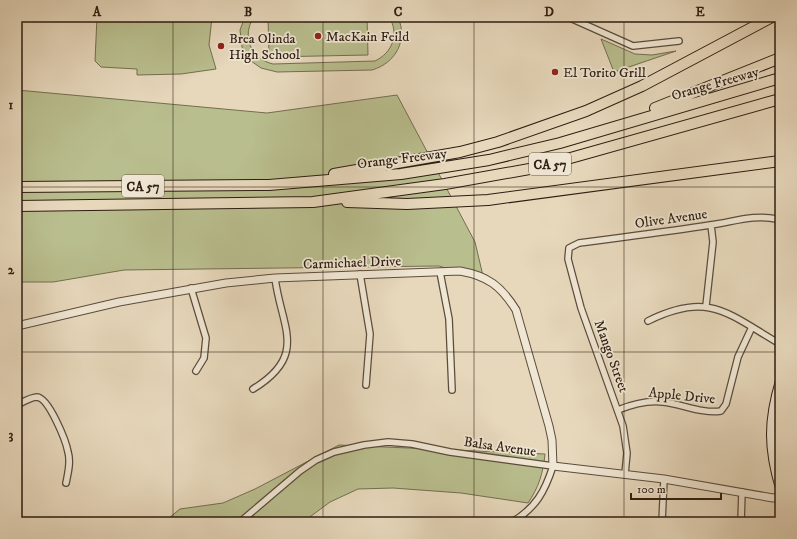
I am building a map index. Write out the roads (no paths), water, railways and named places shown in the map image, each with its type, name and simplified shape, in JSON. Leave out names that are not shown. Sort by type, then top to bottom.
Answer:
[{"type":"highway","points":[[269,185],[460,152],[498,142],[586,111],[642,86],[772,17]]},
{"type":"highway","points":[[595,132],[780,58]]},
{"type":"highway","name":"Orange Freeway","points":[[17,187],[269,185],[415,172],[489,160],[560,143],[780,78]]},
{"type":"highway","name":"CA 57","points":[[17,206],[314,202],[445,184],[535,168],[780,99]]},
{"type":"highway","points":[[314,202],[407,204],[488,200],[780,160]]},
{"type":"main road","points":[[780,381],[774,400],[770,432],[772,460],[780,488]]},
{"type":"street","points":[[568,17],[633,46],[679,41]]},
{"type":"street","name":"Olive Avenue","points":[[569,248],[579,243],[711,225],[750,217],[763,216],[777,219]]},
{"type":"street","points":[[706,306],[713,242],[711,225]]},
{"type":"street","name":"Mango Street","points":[[569,248],[568,259],[581,308],[618,410],[626,438],[627,453],[625,474]]},
{"type":"street","name":"Carmichael Drive","points":[[17,326],[119,302],[191,288],[275,278],[460,271],[476,274],[494,283],[506,294],[516,310],[549,426],[552,440],[553,466]]},
{"type":"street","points":[[440,272],[450,319],[452,390]]},
{"type":"street","points":[[360,274],[370,334],[366,385]]},
{"type":"street","points":[[253,389],[268,380],[279,369],[286,354],[287,330],[275,278]]},
{"type":"street","points":[[191,288],[206,338],[204,358],[196,371]]},
{"type":"street","points":[[648,321],[672,310],[685,307],[706,306],[727,313],[780,344]]},
{"type":"street","name":"Apple Drive","points":[[618,410],[650,401],[664,402],[711,412],[721,411],[726,404],[738,357],[752,328]]},
{"type":"street","points":[[17,405],[37,397],[44,399],[51,408],[68,452],[69,469],[66,483]]},
{"type":"street","name":"Balsa Avenue","points":[[240,522],[300,471],[316,460],[334,452],[364,445],[388,442],[412,444],[450,452],[553,466],[664,479],[773,498],[780,497]]},
{"type":"street","points":[[512,522],[531,509],[541,498],[548,484],[553,466]]},
{"type":"street","points":[[662,522],[664,479]]},
{"type":"street","points":[[742,492],[742,522]]},
{"type":"place","name":"MacKain Feild","points":[[318,36]]},
{"type":"place","name":"Brea Olinda High School","points":[[221,46]]},
{"type":"place","name":"El Torito Grill","points":[[555,72]]}]
